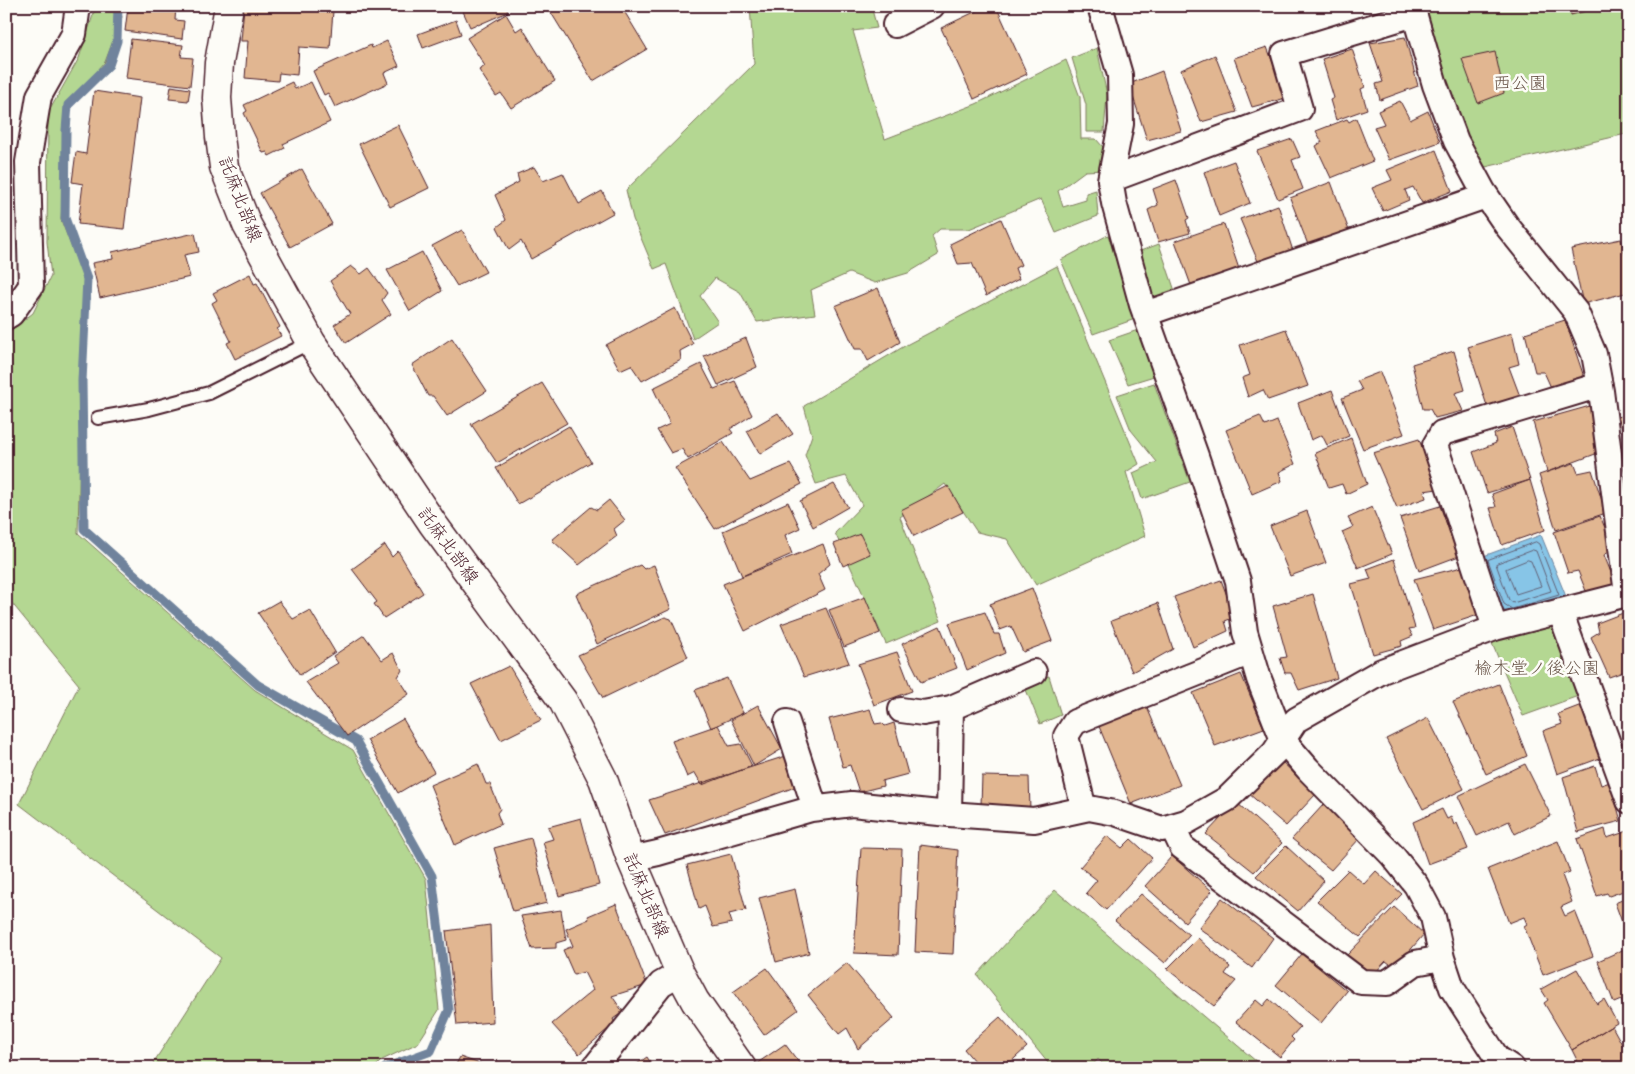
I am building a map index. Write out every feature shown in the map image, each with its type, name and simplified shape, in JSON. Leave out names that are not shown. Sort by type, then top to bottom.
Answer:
[{"type":"main road","name":"託麻北部線","points":[[229,6],[219,63],[217,98],[220,136],[224,167],[247,225],[311,342],[433,524],[563,701],[603,780],[631,859],[680,973],[695,1001],[742,1068]]},
{"type":"street","points":[[6,317],[11,314],[31,286],[28,162],[39,96],[74,34],[78,6]]},
{"type":"street","points":[[895,24],[932,6]]},
{"type":"street","points":[[1100,6],[1120,75],[1121,124],[1110,180],[1114,203],[1145,314],[1238,581],[1245,632],[1259,679],[1283,740],[1308,769],[1392,855],[1416,885],[1433,917],[1442,958],[1452,988],[1497,1058],[1512,1068]]},
{"type":"street","points":[[631,859],[815,808],[852,804],[948,814],[1034,820],[1089,808],[1115,813],[1162,829],[1186,822],[1227,799],[1274,753],[1296,720],[1382,671],[1495,628],[1628,595],[1600,385],[1594,354],[1576,312],[1507,226],[1486,196],[1453,131],[1435,85],[1413,10],[1284,54],[1300,109],[1110,180]]},
{"type":"street","points":[[1145,314],[1486,196]]},
{"type":"street","points":[[1495,628],[1435,446],[1442,433],[1600,385]]},
{"type":"street","points":[[1560,611],[1629,801]]},
{"type":"street","points":[[1084,809],[1066,736],[1075,722],[1251,652]]},
{"type":"street","points":[[901,710],[923,713],[951,708],[1034,672]]},
{"type":"street","points":[[948,814],[951,708]]},
{"type":"street","points":[[787,722],[815,808]]},
{"type":"street","points":[[1172,826],[1182,847],[1361,982],[1387,983],[1415,963],[1442,958]]},
{"type":"street","points":[[594,1068],[661,984],[680,973]]},
{"type":"lane","points":[[98,418],[149,409],[209,393],[311,342]]},
{"type":"green space","points":[[96,6],[119,6],[122,17],[105,62],[68,105],[61,220],[84,279],[78,533],[255,690],[353,750],[426,879],[439,1010],[418,1043],[382,1060],[374,1068],[150,1068],[221,958],[19,804],[79,685],[6,596],[6,334],[33,313],[51,276],[47,242],[48,113],[79,58]]},
{"type":"green space","points":[[750,6],[871,6],[877,28],[853,31],[885,139],[976,104],[1066,60],[1080,97],[1081,139],[1096,139],[1109,154],[1106,170],[1085,171],[1058,191],[1063,207],[1086,200],[1086,193],[1096,190],[1098,216],[1056,233],[1041,199],[969,229],[940,229],[932,236],[938,255],[908,273],[875,283],[849,273],[811,290],[815,314],[757,322],[740,292],[715,278],[700,296],[718,322],[693,339],[666,264],[654,269],[633,219],[626,190],[754,64]]},
{"type":"green space","name":"西公園","points":[[1417,6],[1629,6],[1629,95],[1628,93],[1625,94],[1626,134],[1477,169]]},
{"type":"green space","points":[[1097,48],[1107,95],[1104,132],[1086,132],[1086,105],[1072,58]]},
{"type":"green space","points":[[1108,235],[1135,319],[1093,334],[1061,260]]},
{"type":"green space","points":[[1159,244],[1177,297],[1156,308],[1135,253]]},
{"type":"green space","points":[[1057,266],[1139,464],[1126,472],[1145,536],[1036,585],[1007,539],[977,532],[945,484],[900,517],[941,621],[886,644],[835,533],[862,505],[846,476],[816,484],[805,455],[812,435],[804,406],[908,344]]},
{"type":"green space","points":[[1138,330],[1154,376],[1128,384],[1109,340]]},
{"type":"green space","points":[[1154,383],[1190,482],[1142,499],[1133,473],[1157,462],[1131,430],[1117,395]]},
{"type":"green space","name":"楡木堂ノ後公園","points":[[1544,625],[1557,629],[1581,695],[1523,716],[1491,641]]},
{"type":"green space","points":[[1049,676],[1061,715],[1040,724],[1024,685]]},
{"type":"green space","points":[[1055,890],[1264,1068],[1107,1068],[1098,1059],[1090,1068],[1052,1068],[977,975]]},
{"type":"water","points":[[1541,535],[1567,599],[1512,615],[1500,608],[1481,557]]},
{"type":"building","points":[[135,6],[176,6],[175,20],[184,21],[182,39],[125,31],[128,7],[134,8]]},
{"type":"building","points":[[244,6],[326,6],[326,11],[333,11],[330,49],[299,47],[297,75],[279,73],[278,81],[245,78],[248,41],[241,41]]},
{"type":"building","points":[[468,6],[512,6],[507,9],[508,12],[470,27],[462,9]]},
{"type":"building","points":[[547,6],[621,6],[647,49],[593,81]]},
{"type":"building","points":[[987,6],[996,6],[1027,74],[974,99],[941,28]]},
{"type":"building","points":[[1570,6],[1585,6],[1586,11],[1571,15]]},
{"type":"building","points":[[506,14],[516,31],[522,27],[555,81],[511,108],[501,93],[496,96],[479,70],[485,66],[467,38]]},
{"type":"building","points":[[456,20],[461,34],[423,48],[418,34]]},
{"type":"building","points":[[1405,37],[1418,86],[1380,100],[1376,84],[1383,82],[1370,43]]},
{"type":"building","points":[[131,39],[183,45],[181,57],[193,58],[190,86],[126,78]]},
{"type":"building","points":[[387,41],[399,66],[384,73],[388,83],[335,107],[328,93],[324,95],[313,71],[371,45],[372,48]]},
{"type":"building","points":[[1267,47],[1286,98],[1252,107],[1234,58]]},
{"type":"building","points":[[1352,49],[1365,87],[1361,89],[1367,109],[1336,120],[1330,100],[1334,98],[1322,59]]},
{"type":"building","points":[[1495,52],[1504,93],[1478,103],[1462,59]]},
{"type":"building","points":[[1215,55],[1237,112],[1201,122],[1181,70]]},
{"type":"building","points":[[1162,71],[1181,131],[1147,140],[1129,84]]},
{"type":"building","points":[[292,82],[295,89],[311,82],[330,122],[283,144],[285,148],[269,156],[267,152],[263,153],[244,113],[247,111],[244,105]]},
{"type":"building","points":[[171,86],[190,89],[188,101],[169,99]]},
{"type":"building","points":[[94,91],[140,98],[124,229],[78,224],[83,184],[72,182],[76,152],[86,154]]},
{"type":"building","points":[[1400,101],[1410,120],[1428,111],[1440,142],[1389,160],[1374,127],[1384,124],[1378,111]]},
{"type":"building","points":[[1356,118],[1373,161],[1331,178],[1316,146],[1322,142],[1316,131],[1347,119],[1349,122]]},
{"type":"building","points":[[398,125],[429,188],[390,207],[359,144]]},
{"type":"building","points":[[1292,139],[1300,157],[1292,160],[1303,189],[1278,199],[1257,151]]},
{"type":"building","points":[[1436,150],[1452,191],[1422,203],[1413,187],[1405,190],[1409,200],[1383,211],[1372,188],[1392,180],[1387,170]]},
{"type":"building","points":[[1234,161],[1250,203],[1219,216],[1204,172]]},
{"type":"building","points":[[534,167],[543,181],[563,173],[579,204],[602,191],[613,213],[531,259],[521,241],[509,250],[497,227],[506,220],[495,195],[519,182],[517,174]]},
{"type":"building","points":[[302,169],[332,224],[290,247],[260,193]]},
{"type":"building","points":[[1176,180],[1189,218],[1186,220],[1190,233],[1158,242],[1148,210],[1158,205],[1153,189]]},
{"type":"building","points":[[1331,182],[1351,236],[1310,250],[1290,198]]},
{"type":"building","points":[[1278,205],[1294,254],[1260,266],[1240,219]]},
{"type":"building","points":[[1001,219],[1021,265],[1015,268],[1019,279],[986,296],[972,263],[958,264],[950,244]]},
{"type":"building","points":[[1224,224],[1240,272],[1192,288],[1175,241]]},
{"type":"building","points":[[462,230],[486,272],[457,286],[432,246]]},
{"type":"building","points":[[195,233],[199,252],[184,255],[190,277],[100,298],[92,263],[113,259],[112,252]]},
{"type":"building","points":[[1621,239],[1629,270],[1629,292],[1583,304],[1571,249]]},
{"type":"building","points":[[422,252],[442,291],[410,311],[387,270]]},
{"type":"building","points":[[351,266],[361,274],[369,268],[387,293],[382,300],[391,314],[346,343],[334,325],[350,314],[330,281]]},
{"type":"building","points":[[250,274],[254,284],[257,283],[280,327],[277,329],[281,336],[235,359],[227,343],[231,341],[212,303],[217,300],[213,293]]},
{"type":"building","points":[[878,288],[900,342],[868,361],[862,349],[855,349],[835,306]]},
{"type":"building","points":[[675,308],[693,344],[680,351],[681,360],[642,381],[631,365],[620,370],[606,345]]},
{"type":"building","points":[[1565,320],[1583,374],[1577,386],[1553,392],[1544,372],[1535,372],[1525,333]]},
{"type":"building","points":[[1286,329],[1308,386],[1268,400],[1263,390],[1248,397],[1242,378],[1250,375],[1240,345]]},
{"type":"building","points":[[1512,333],[1519,364],[1509,367],[1521,399],[1488,409],[1468,347]]},
{"type":"building","points":[[452,338],[487,391],[447,416],[433,396],[428,396],[412,365]]},
{"type":"building","points":[[746,338],[757,367],[718,385],[704,356]]},
{"type":"building","points":[[1454,351],[1465,390],[1455,393],[1463,411],[1435,418],[1430,409],[1423,409],[1412,364]]},
{"type":"building","points":[[701,364],[714,389],[735,381],[752,415],[730,429],[733,433],[688,459],[682,449],[671,453],[657,430],[670,424],[653,388]]},
{"type":"building","points":[[1380,372],[1404,434],[1363,449],[1342,398],[1362,390],[1357,381]]},
{"type":"building","points":[[542,383],[567,423],[497,463],[471,424]]},
{"type":"building","points":[[1332,390],[1349,436],[1327,445],[1322,435],[1311,440],[1298,403]]},
{"type":"building","points":[[1590,406],[1598,453],[1547,472],[1533,422]]},
{"type":"building","points":[[778,413],[793,434],[760,454],[747,431]]},
{"type":"building","points":[[1629,414],[1629,449],[1618,417]]},
{"type":"building","points":[[1260,416],[1265,426],[1277,421],[1295,464],[1279,472],[1282,481],[1252,494],[1226,430]]},
{"type":"building","points":[[569,426],[591,462],[518,504],[496,468]]},
{"type":"building","points":[[1512,427],[1530,480],[1487,493],[1473,452],[1496,443],[1494,434]]},
{"type":"building","points":[[1351,438],[1367,484],[1346,494],[1342,484],[1329,488],[1315,453]]},
{"type":"building","points":[[1419,439],[1437,489],[1424,491],[1426,498],[1397,508],[1373,453]]},
{"type":"building","points":[[723,442],[750,481],[790,464],[802,484],[715,529],[675,468]]},
{"type":"building","points":[[1574,463],[1578,473],[1592,470],[1606,513],[1556,530],[1539,475]]},
{"type":"building","points":[[1530,480],[1545,530],[1502,545],[1490,508],[1496,507],[1492,494]]},
{"type":"building","points":[[834,484],[848,507],[813,527],[800,501]]},
{"type":"building","points":[[948,486],[963,512],[914,536],[901,510]]},
{"type":"building","points":[[609,500],[625,520],[614,529],[617,536],[579,565],[552,540],[591,507],[597,510]]},
{"type":"building","points":[[788,502],[800,528],[785,535],[792,554],[742,576],[723,531]]},
{"type":"building","points":[[1440,506],[1459,556],[1419,571],[1400,518]]},
{"type":"building","points":[[1372,507],[1392,554],[1358,568],[1342,532],[1353,527],[1348,518]]},
{"type":"building","points":[[1307,511],[1326,563],[1290,576],[1270,526]]},
{"type":"building","points":[[1600,516],[1614,549],[1604,555],[1616,585],[1588,596],[1578,571],[1568,573],[1554,532]]},
{"type":"building","points":[[860,534],[870,554],[843,566],[834,544]]},
{"type":"building","points":[[823,544],[830,564],[818,574],[825,590],[745,631],[723,584]]},
{"type":"building","points":[[385,545],[392,557],[398,551],[423,593],[384,618],[374,604],[377,602],[352,569]]},
{"type":"building","points":[[1394,559],[1415,628],[1409,629],[1413,636],[1401,641],[1402,646],[1373,654],[1351,584],[1371,579],[1367,569]]},
{"type":"building","points":[[640,565],[644,569],[654,565],[671,609],[597,644],[576,594]]},
{"type":"building","points":[[1462,567],[1478,615],[1433,630],[1414,579]]},
{"type":"building","points":[[1221,580],[1235,617],[1225,621],[1228,631],[1193,647],[1174,597]]},
{"type":"building","points":[[1032,588],[1052,641],[1023,652],[1011,626],[1000,630],[990,604]]},
{"type":"building","points":[[1313,594],[1337,678],[1299,690],[1291,673],[1285,673],[1280,658],[1287,657],[1273,606]]},
{"type":"building","points":[[865,597],[880,633],[844,647],[829,610]]},
{"type":"building","points":[[279,601],[293,619],[310,610],[335,652],[300,675],[258,613]]},
{"type":"building","points":[[1158,603],[1173,649],[1132,672],[1111,621]]},
{"type":"building","points":[[826,608],[849,663],[804,677],[781,624]]},
{"type":"building","points":[[985,612],[994,634],[999,634],[1005,653],[967,670],[949,623]]},
{"type":"building","points":[[1623,613],[1627,623],[1629,622],[1629,670],[1609,677],[1591,637],[1599,632],[1597,623]]},
{"type":"building","points":[[665,617],[671,619],[688,657],[603,698],[578,655]]},
{"type":"building","points":[[940,626],[957,668],[921,682],[902,644]]},
{"type":"building","points":[[364,635],[382,660],[393,653],[402,670],[398,677],[409,694],[347,736],[306,682],[338,663],[333,656]]},
{"type":"building","points":[[897,652],[912,691],[874,705],[858,664]]},
{"type":"building","points":[[509,666],[541,720],[501,740],[471,684]]},
{"type":"building","points":[[1241,674],[1264,728],[1215,746],[1193,693]]},
{"type":"building","points":[[727,678],[743,713],[711,728],[695,690]]},
{"type":"building","points":[[1499,684],[1527,756],[1486,774],[1453,702]]},
{"type":"building","points":[[1584,704],[1603,757],[1557,774],[1543,731],[1562,724],[1558,714]]},
{"type":"building","points":[[758,705],[782,749],[754,766],[731,720]]},
{"type":"building","points":[[1146,705],[1180,785],[1131,804],[1098,724]]},
{"type":"building","points":[[870,709],[875,724],[882,723],[885,726],[894,723],[908,774],[882,781],[883,786],[859,792],[850,765],[843,767],[829,719]]},
{"type":"building","points":[[1428,718],[1464,789],[1423,809],[1386,739]]},
{"type":"building","points":[[403,719],[434,772],[398,793],[367,740]]},
{"type":"building","points":[[718,725],[729,746],[741,744],[752,766],[702,785],[695,773],[687,777],[672,741]]},
{"type":"building","points":[[786,756],[795,787],[665,835],[649,800]]},
{"type":"building","points":[[1280,760],[1316,794],[1286,826],[1248,793]]},
{"type":"building","points":[[478,764],[486,784],[490,784],[500,809],[497,813],[501,824],[455,845],[430,785]]},
{"type":"building","points":[[1525,764],[1551,816],[1515,834],[1509,821],[1477,836],[1458,796]]},
{"type":"building","points":[[1595,766],[1601,785],[1610,782],[1621,821],[1578,832],[1563,777]]},
{"type":"building","points":[[982,776],[1029,777],[1030,810],[981,805]]},
{"type":"building","points":[[1236,802],[1282,843],[1254,872],[1206,834]]},
{"type":"building","points":[[1324,804],[1360,838],[1331,870],[1292,839]]},
{"type":"building","points":[[1442,809],[1447,819],[1451,817],[1454,825],[1457,823],[1468,849],[1428,864],[1413,822]]},
{"type":"building","points":[[581,818],[599,885],[559,896],[543,842],[553,839],[548,827]]},
{"type":"building","points":[[1605,829],[1607,838],[1628,831],[1629,889],[1609,896],[1607,893],[1597,896],[1577,839]]},
{"type":"building","points":[[1107,836],[1122,848],[1131,839],[1152,858],[1106,910],[1086,893],[1097,880],[1080,867]]},
{"type":"building","points":[[531,838],[547,903],[513,911],[494,848]]},
{"type":"building","points":[[1558,841],[1570,872],[1562,875],[1572,902],[1561,907],[1565,916],[1575,911],[1593,956],[1543,975],[1524,926],[1527,924],[1524,917],[1509,923],[1488,869]]},
{"type":"building","points":[[920,845],[958,850],[953,954],[915,952]]},
{"type":"building","points":[[1286,846],[1324,881],[1298,911],[1256,876]]},
{"type":"building","points":[[861,848],[902,849],[898,955],[854,953]]},
{"type":"building","points":[[731,854],[746,910],[729,914],[732,923],[713,927],[705,906],[699,909],[687,865]]},
{"type":"building","points":[[1172,856],[1212,891],[1185,922],[1145,886]]},
{"type":"building","points":[[1348,870],[1364,884],[1376,871],[1402,894],[1360,937],[1317,901]]},
{"type":"building","points":[[795,889],[809,953],[776,962],[759,898]]},
{"type":"building","points":[[1141,894],[1189,935],[1165,963],[1115,921]]},
{"type":"building","points":[[1629,897],[1629,941],[1615,903]]},
{"type":"building","points":[[1222,898],[1273,938],[1252,968],[1199,928]]},
{"type":"building","points":[[616,904],[647,985],[612,996],[623,1012],[613,1019],[615,1023],[579,1054],[552,1024],[593,990],[584,972],[574,975],[563,950],[573,946],[566,929],[589,919],[588,916]]},
{"type":"building","points":[[1394,907],[1424,934],[1395,968],[1386,961],[1370,978],[1345,957]]},
{"type":"building","points":[[561,910],[566,940],[556,943],[556,948],[532,949],[521,916]]},
{"type":"building","points":[[490,925],[493,1022],[457,1025],[446,931]]},
{"type":"building","points":[[1198,938],[1230,967],[1225,974],[1236,981],[1214,1006],[1167,969]]},
{"type":"building","points":[[1629,947],[1629,1018],[1621,1000],[1614,1003],[1598,961]]},
{"type":"building","points":[[1302,954],[1347,991],[1321,1023],[1276,985]]},
{"type":"building","points":[[847,963],[894,1018],[858,1049],[847,1028],[839,1034],[808,995]]},
{"type":"building","points":[[767,968],[798,1010],[764,1035],[733,992]]},
{"type":"building","points":[[1577,969],[1597,1004],[1604,999],[1617,1023],[1572,1050],[1544,1003],[1548,1000],[1541,989]]},
{"type":"building","points":[[1269,999],[1300,1027],[1291,1037],[1294,1040],[1280,1057],[1236,1022],[1256,1000],[1263,1006]]},
{"type":"building","points":[[1000,1017],[1027,1047],[1004,1068],[980,1068],[964,1049]]},
{"type":"building","points":[[1612,1026],[1629,1057],[1629,1068],[1567,1068],[1566,1066],[1577,1060],[1572,1050]]},
{"type":"building","points":[[785,1044],[803,1068],[758,1068],[756,1064]]},
{"type":"building","points":[[460,1057],[492,1068],[454,1068]]},
{"type":"building","points":[[647,1057],[654,1068],[631,1068]]},
{"type":"building","points":[[429,1060],[442,1068],[405,1068]]},
{"type":"waterway","points":[[118,6],[117,41],[109,65],[68,105],[66,130],[65,218],[87,279],[82,381],[84,529],[258,685],[356,741],[432,876],[449,1010],[431,1051],[385,1068]]}]
